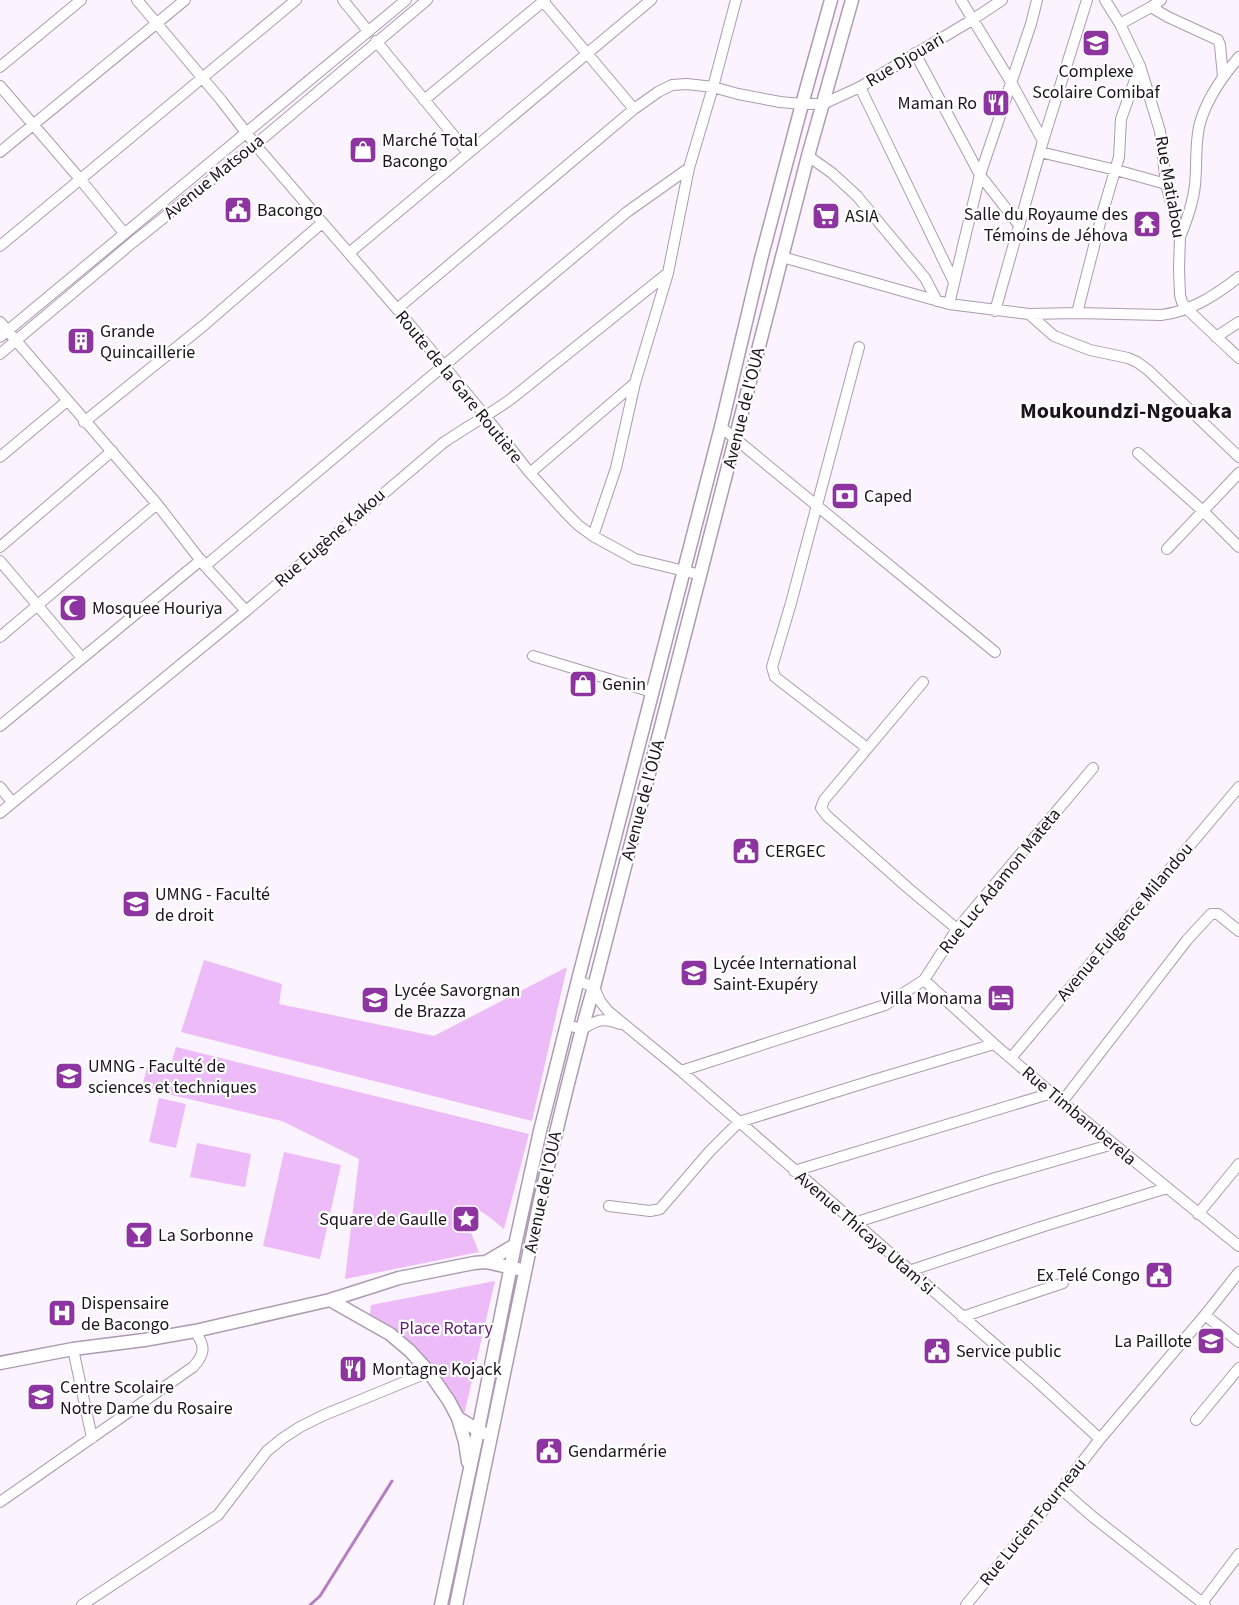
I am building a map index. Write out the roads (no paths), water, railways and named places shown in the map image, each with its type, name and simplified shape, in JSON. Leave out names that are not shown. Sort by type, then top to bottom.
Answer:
[{"type":"main road","name":"Avenue de l'OUA","points":[[441,1605],[510,1267],[540,1131],[721,427],[761,259],[831,0]]},
{"type":"main road","name":"Avenue de l'OUA","points":[[456,1605],[542,1191],[582,1028],[736,440],[808,156],[852,0]]},
{"type":"main road","points":[[486,1262],[515,1245]]},
{"type":"main road","points":[[0,1363],[73,1349],[195,1331],[330,1300],[399,1278],[474,1263],[486,1262],[526,1270]]},
{"type":"main road","points":[[330,1300],[390,1334],[410,1351],[429,1372],[458,1418],[465,1442],[469,1471]]},
{"type":"main road","points":[[458,1418],[478,1431],[491,1436]]},
{"type":"street","points":[[0,67],[81,0]]},
{"type":"street","points":[[137,0],[247,133]]},
{"type":"street","points":[[0,152],[185,0]]},
{"type":"street","points":[[0,246],[296,0]]},
{"type":"street","points":[[343,0],[368,31]]},
{"type":"street","name":"Avenue Matsoua","points":[[4,334],[406,0]]},
{"type":"street","name":"Avenue Matsoua","points":[[0,354],[376,42],[415,4],[427,0]]},
{"type":"street","points":[[424,100],[543,0],[634,109]]},
{"type":"street","points":[[348,253],[651,0]]},
{"type":"street","points":[[593,536],[616,468],[635,383],[668,273],[689,168],[736,0]]},
{"type":"street","points":[[961,0],[1012,82],[1043,141]]},
{"type":"street","name":"Rue Djouari","points":[[397,309],[634,109],[658,92],[672,85],[687,84],[802,104],[823,104],[860,87],[1002,0]]},
{"type":"street","points":[[949,304],[980,175],[1031,24],[1037,0]]},
{"type":"street","points":[[995,311],[1043,141],[1087,0]]},
{"type":"street","name":"Rue Matiabou","points":[[1105,0],[1120,24],[1140,66],[1160,131],[1166,184],[1180,237],[1179,289],[1182,302],[1187,310]]},
{"type":"street","points":[[1120,24],[1151,8],[1161,0]]},
{"type":"street","points":[[1151,8],[1218,40],[1223,77]]},
{"type":"street","points":[[376,42],[468,153]]},
{"type":"street","points":[[915,53],[980,175],[1019,225]]},
{"type":"street","points":[[1180,237],[1192,203],[1200,126],[1206,106],[1223,77],[1239,57]]},
{"type":"street","points":[[1077,313],[1119,157],[1121,119],[1140,66]]},
{"type":"street","points":[[0,86],[124,233]]},
{"type":"street","points":[[860,87],[954,282]]},
{"type":"street","name":"Route de la Gare Routière","points":[[247,133],[397,309],[486,417],[530,474],[578,525],[593,536],[635,559],[701,575]]},
{"type":"street","points":[[1040,152],[1166,184]]},
{"type":"street","points":[[808,156],[832,173],[857,196],[925,278],[937,301]]},
{"type":"street","points":[[0,726],[445,367],[627,212],[689,168]]},
{"type":"street","points":[[84,422],[203,326],[322,223]]},
{"type":"street","points":[[782,257],[949,304],[1029,314],[1174,314],[1187,310],[1239,277]]},
{"type":"street","name":"Rue Eugène Kakou","points":[[0,813],[246,611],[443,442],[486,417],[511,399],[668,273]]},
{"type":"street","points":[[1187,310],[1239,358]]},
{"type":"street","points":[[1029,314],[1054,336],[1090,350],[1138,362],[1239,457]]},
{"type":"street","points":[[0,322],[4,334],[15,341],[84,422],[112,451],[157,504],[203,563],[246,611]]},
{"type":"street","points":[[1216,337],[1238,323]]},
{"type":"street","points":[[859,347],[772,670],[776,677],[866,748]]},
{"type":"street","points":[[530,474],[635,383]]},
{"type":"street","points":[[0,458],[67,401]]},
{"type":"street","points":[[721,427],[995,652]]},
{"type":"street","points":[[0,547],[112,451]]},
{"type":"street","points":[[1138,454],[1203,511],[1239,547]]},
{"type":"street","points":[[1167,549],[1239,473]]},
{"type":"street","points":[[0,637],[157,504]]},
{"type":"street","points":[[0,561],[82,658]]},
{"type":"street","points":[[533,656],[652,692]]},
{"type":"street","points":[[923,682],[866,748],[824,800],[821,808],[827,816],[957,929]]},
{"type":"street","name":"Rue Luc Adamon Mateta","points":[[681,1071],[885,1005],[924,980],[957,929],[1093,768]]},
{"type":"street","name":"Avenue Fulgence Milandou","points":[[1011,1058],[1239,786]]},
{"type":"street","points":[[0,787],[12,802]]},
{"type":"street","points":[[1062,1102],[1187,940],[1211,914],[1218,914],[1239,931]]},
{"type":"street","name":"Rue Timbamberela","points":[[924,980],[994,1044],[1062,1102],[1239,1246]]},
{"type":"street","points":[[578,981],[594,987]]},
{"type":"street","name":"Avenue Thicaya Utam'si","points":[[594,987],[600,1001],[608,1011],[681,1071],[1038,1382],[1100,1439]]},
{"type":"street","name":"Avenue Thicaya Utam'si","points":[[582,1028],[595,1021],[609,1019],[630,1029]]},
{"type":"street","points":[[567,1025],[582,1028]]},
{"type":"street","points":[[609,1206],[650,1211],[660,1209],[710,1151],[739,1122],[994,1044]]},
{"type":"street","points":[[794,1171],[1052,1093]]},
{"type":"street","points":[[854,1223],[992,1179],[1113,1144]]},
{"type":"street","points":[[1198,1214],[1239,1164]]},
{"type":"street","points":[[910,1271],[1044,1226],[1167,1188]]},
{"type":"street","name":"Rue Lucien Fourneau","points":[[966,1605],[1100,1439],[1239,1272]]},
{"type":"street","points":[[962,1317],[1063,1283]]},
{"type":"street","points":[[1205,1315],[1239,1342]]},
{"type":"street","points":[[0,1502],[193,1367],[203,1353],[203,1344],[195,1331]]},
{"type":"street","points":[[73,1349],[92,1438]]},
{"type":"street","points":[[1196,1420],[1239,1368]]},
{"type":"street","points":[[82,1605],[218,1515],[267,1451],[283,1438],[324,1415],[429,1372]]},
{"type":"street","points":[[1061,1489],[1093,1517],[1204,1604],[1239,1554]]},
{"type":"waterway","points":[[310,1605],[320,1596],[392,1481]]},
{"type":"place","name":"Complexe Scolaire Comibaf","points":[[1096,43]]},
{"type":"place","name":"Maman Ro","points":[[996,103]]},
{"type":"place","name":"Marché Total Bacongo","points":[[363,150]]},
{"type":"place","name":"Bacongo","points":[[238,210]]},
{"type":"place","name":"ASIA","points":[[826,216]]},
{"type":"place","name":"Salle du Royaume des Témoins de Jéhova","points":[[1147,224]]},
{"type":"place","name":"Grande Quincaillerie","points":[[81,341]]},
{"type":"place","name":"Caped","points":[[845,496]]},
{"type":"place","name":"Mosquee Houriya","points":[[73,608]]},
{"type":"place","name":"Genin","points":[[583,684]]},
{"type":"place","name":"CERGEC","points":[[746,851]]},
{"type":"place","name":"UMNG - Faculté de droit","points":[[136,904]]},
{"type":"place","name":"Lycée International Saint-Exupéry","points":[[694,973]]},
{"type":"place","name":"Villa Monama","points":[[1001,998]]},
{"type":"place","name":"Lycée Savorgnan de Brazza","points":[[375,1000]]},
{"type":"place","name":"UMNG - Faculté de sciences et techniques","points":[[69,1076]]},
{"type":"place","name":"Square de Gaulle","points":[[466,1219]]},
{"type":"place","name":"La Sorbonne","points":[[139,1235]]},
{"type":"place","name":"Ex Telé Congo","points":[[1159,1275]]},
{"type":"place","name":"Dispensaire de Bacongo","points":[[62,1313]]},
{"type":"place","name":"La Paillote","points":[[1211,1341]]},
{"type":"place","name":"Service public","points":[[937,1351]]},
{"type":"place","name":"Montagne Kojack","points":[[353,1369]]},
{"type":"place","name":"Centre Scolaire Notre Dame du Rosaire","points":[[41,1397]]},
{"type":"place","name":"Gendarmérie","points":[[549,1451]]},
{"type":"district","name":"Moukoundzi-Ngouaka","points":[[1126,411]]},
{"type":"park label","name":"Place Rotary","points":[[446,1328]]}]
